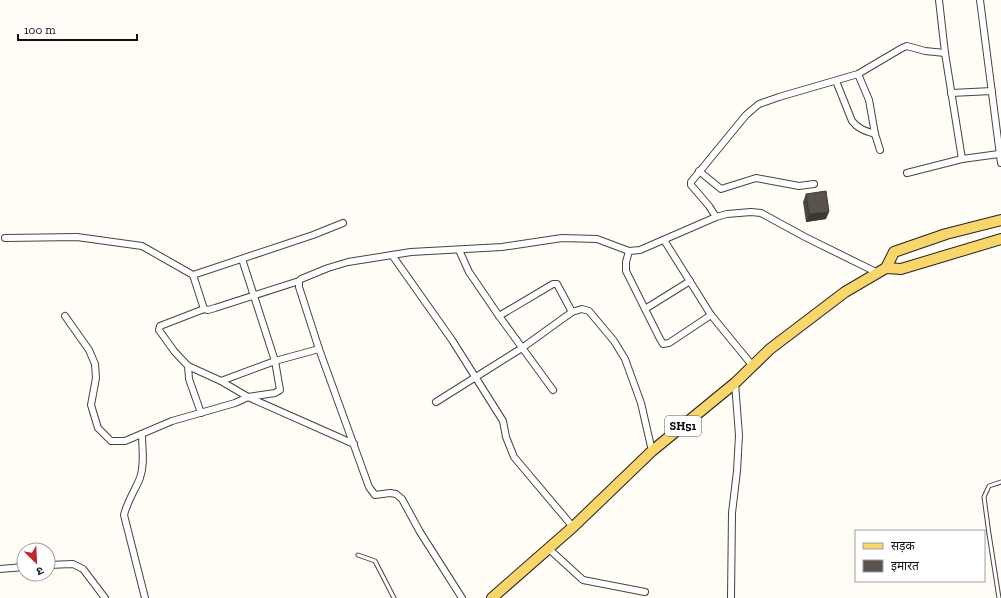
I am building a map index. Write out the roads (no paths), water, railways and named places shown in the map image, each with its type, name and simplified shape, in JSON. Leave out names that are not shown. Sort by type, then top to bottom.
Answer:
[{"type":"main road","name":"SH51","points":[[882,271],[894,252],[946,234],[1001,220]]},
{"type":"main road","name":"SH51","points":[[492,598],[573,527],[652,451],[735,383],[770,349],[844,292],[882,271],[901,269],[1001,239]]},
{"type":"street","points":[[939,0],[945,53],[962,159]]},
{"type":"street","points":[[980,0],[1001,162]]},
{"type":"street","points":[[716,217],[709,206],[691,185],[692,180],[746,114],[759,104],[858,74],[907,46],[925,51],[945,53]]},
{"type":"street","points":[[858,74],[869,100],[875,134],[880,150]]},
{"type":"street","points":[[836,81],[852,121],[862,130],[875,134]]},
{"type":"street","points":[[951,93],[992,91]]},
{"type":"street","points":[[906,172],[962,159],[999,154]]},
{"type":"street","points":[[700,171],[721,189],[756,178],[800,186],[814,184]]},
{"type":"street","points":[[354,444],[248,397],[221,381],[188,366],[174,351],[159,330],[160,326],[204,309],[208,310],[215,308],[299,281],[328,268],[348,262],[411,252],[502,247],[562,238],[597,239],[629,251],[640,250],[716,217],[727,214],[751,212],[761,213],[805,237],[882,271]]},
{"type":"street","points":[[193,275],[313,235],[343,223]]},
{"type":"street","points":[[5,238],[77,237],[142,246],[193,275],[204,309]]},
{"type":"street","points":[[664,240],[711,315],[752,365]]},
{"type":"street","points":[[459,250],[469,272],[553,390]]},
{"type":"street","points":[[629,251],[626,262],[626,270],[660,339],[664,344],[669,343],[711,315]]},
{"type":"street","points":[[392,255],[476,377],[503,421],[506,437],[514,457],[573,527]]},
{"type":"street","points":[[65,316],[89,350],[95,364],[96,378],[91,405],[98,428],[111,441],[125,442],[172,422],[235,403],[248,397],[279,391],[281,388],[275,361],[242,259]]},
{"type":"street","points":[[299,281],[299,288],[319,348],[369,487],[375,494],[396,494],[402,499],[420,532],[462,598]]},
{"type":"street","points":[[645,309],[690,281]]},
{"type":"street","points":[[499,316],[553,284],[557,284],[572,312]]},
{"type":"street","points":[[436,402],[522,348],[572,312],[582,309],[589,311],[614,341],[625,359],[641,403],[652,451]]},
{"type":"street","points":[[221,381],[275,361],[319,348]]},
{"type":"street","points":[[188,366],[189,379],[201,413]]},
{"type":"street","points":[[731,598],[732,513],[737,471],[739,435],[735,383]]},
{"type":"street","points":[[142,434],[143,462],[140,476],[124,515],[145,598]]},
{"type":"street","points":[[549,549],[583,580],[645,592]]},
{"type":"street","points":[[56,565],[73,564],[83,569],[105,598]]},
{"type":"street","points":[[0,569],[16,568]]},
{"type":"lane","points":[[999,598],[984,497],[989,486],[1001,482]]},
{"type":"lane","points":[[358,555],[375,561],[394,598]]}]
